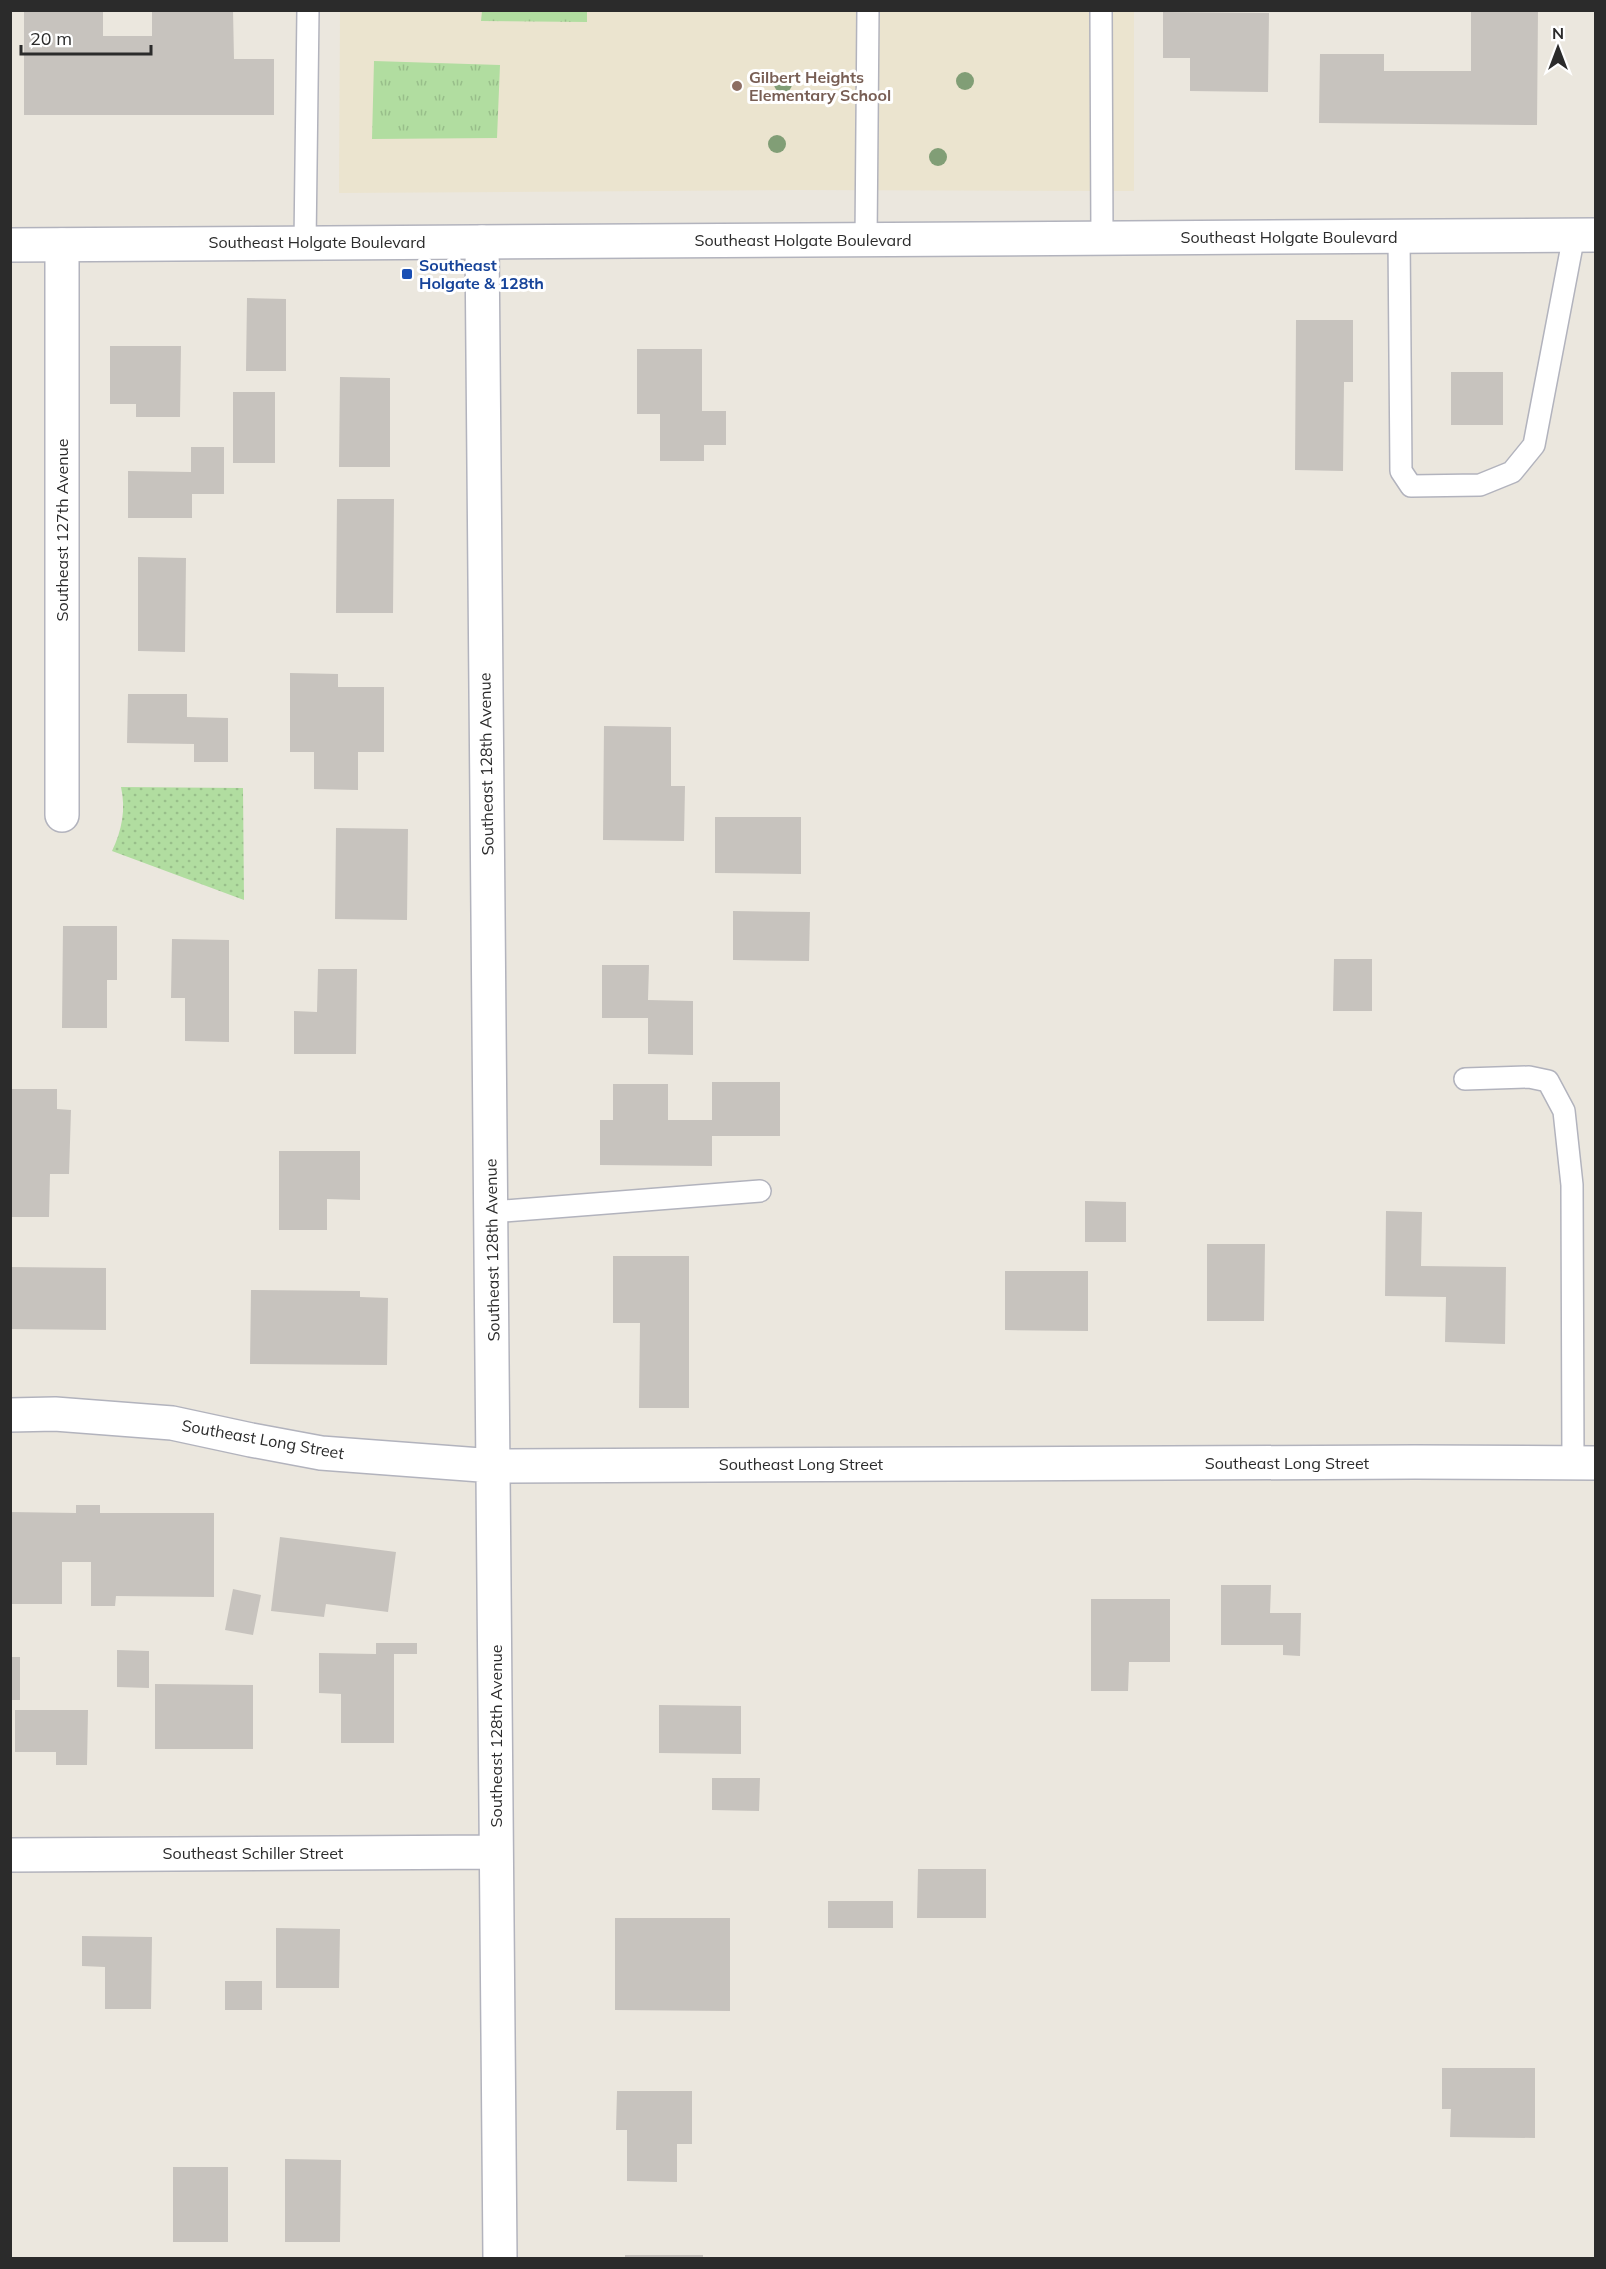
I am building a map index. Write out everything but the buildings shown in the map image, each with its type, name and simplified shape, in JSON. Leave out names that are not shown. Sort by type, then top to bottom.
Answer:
[{"type":"street","name":"Southeast Holgate Boulevard","points":[[10,245],[1585,235]]},
{"type":"street","name":"Southeast 128th Avenue","points":[[482,242],[500,2259]]},
{"type":"street","name":"Southeast 127th Avenue","points":[[62,245],[62,815]]},
{"type":"street","name":"Southeast Long Street","points":[[10,1415],[55,1414],[172,1423],[321,1453],[494,1466],[1584,1463]]},
{"type":"street","name":"Southeast Schiller Street","points":[[10,1855],[496,1852]]},
{"type":"lane","points":[[305,243],[308,10]]},
{"type":"lane","points":[[866,240],[868,10]]},
{"type":"lane","points":[[1101,10],[1102,238]]},
{"type":"lane","points":[[1399,237],[1401,471],[1411,486],[1480,485],[1512,472],[1534,445],[1585,235]]},
{"type":"lane","points":[[1465,1079],[1529,1077],[1548,1082],[1564,1111],[1572,1185],[1584,1463]]},
{"type":"lane","points":[[492,1212],[760,1191]]},
{"type":"shaded area","name":"Gilbert Heights Elementary School","points":[[340,11],[1134,11],[1134,191],[796,190],[339,193]]},
{"type":"green space","points":[[482,11],[587,11],[587,22],[481,21]]},
{"type":"green space","points":[[374,61],[500,65],[497,138],[372,139]]},
{"type":"green space","points":[[121,787],[243,788],[244,900],[112,851],[122,820]]},
{"type":"place","name":"Gilbert Heights Elementary School","points":[[737,86]]},
{"type":"place","name":"Southeast Holgate & 128th","points":[[407,274]]}]
